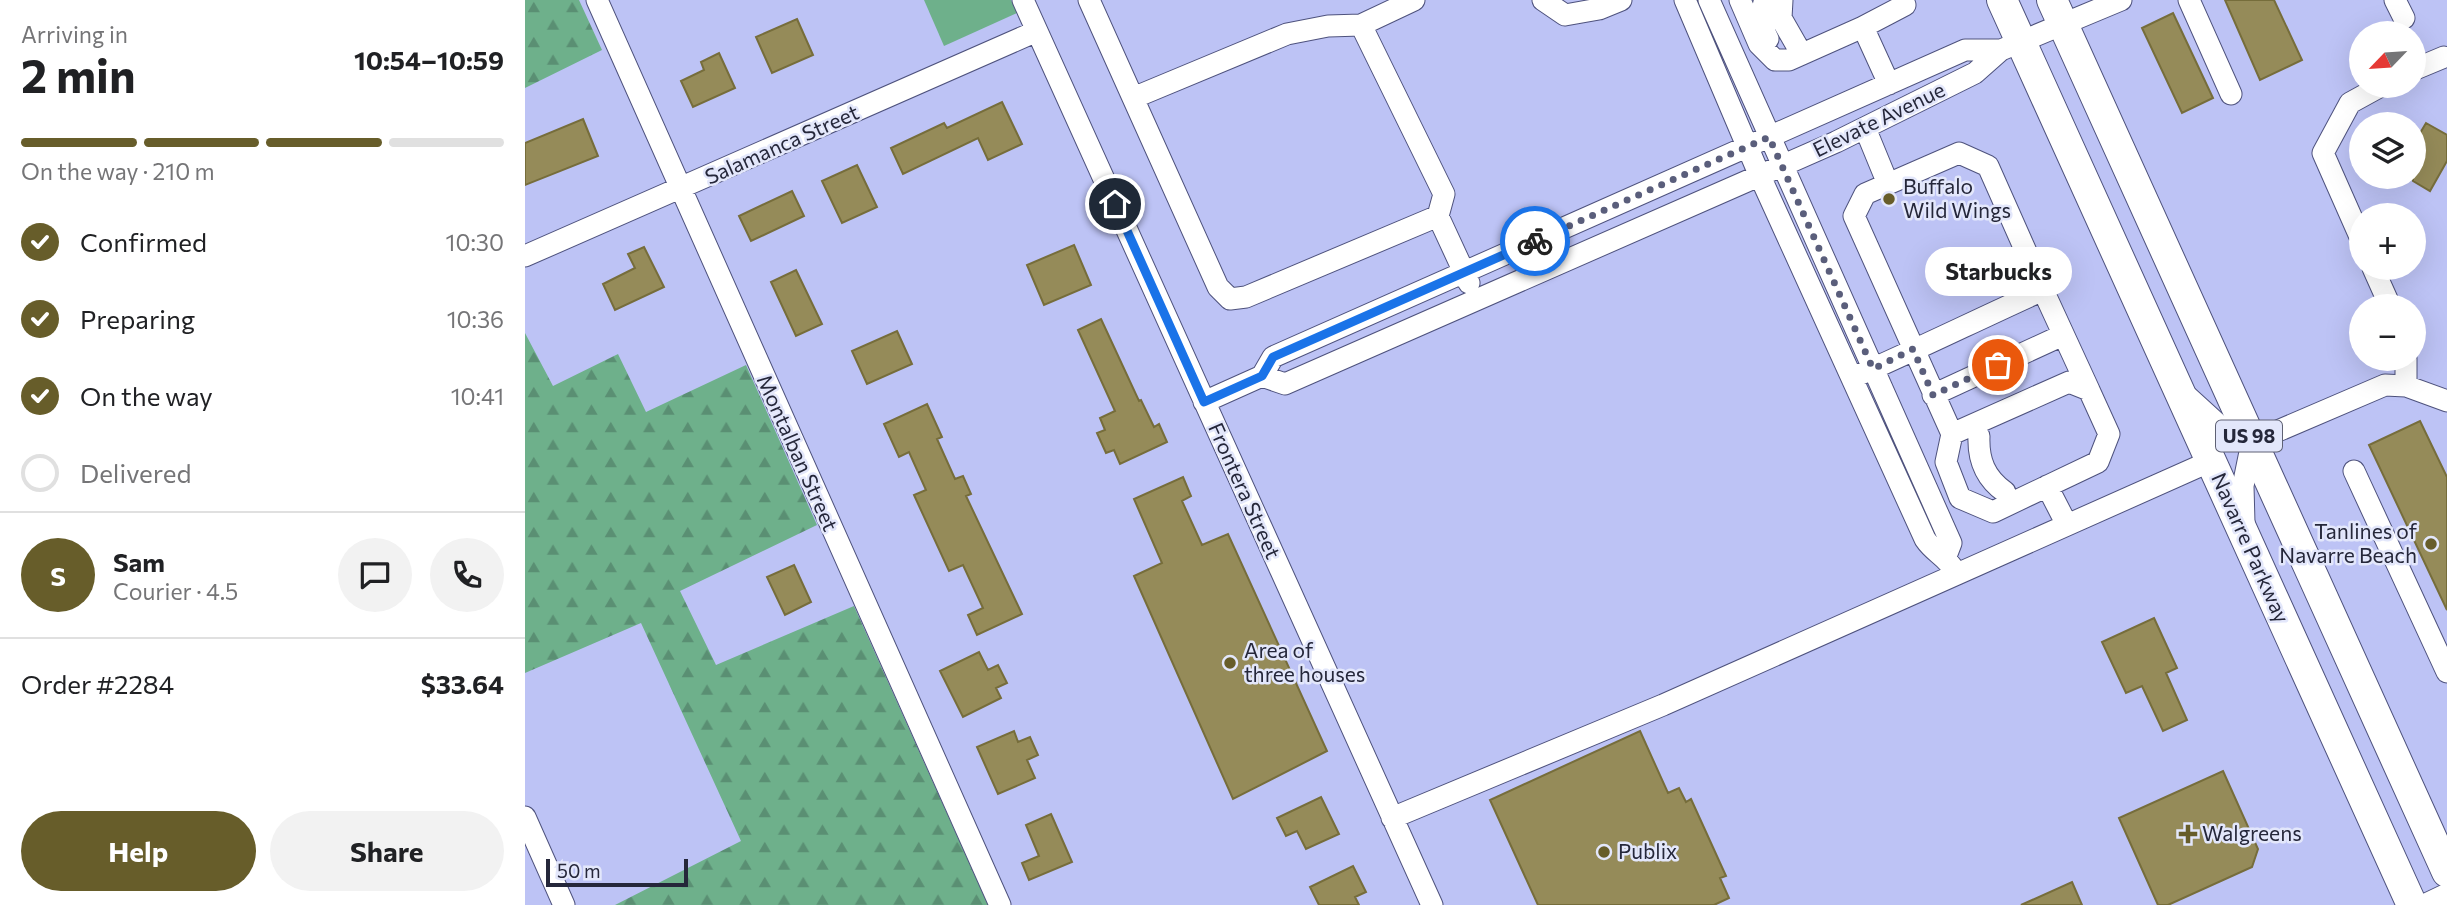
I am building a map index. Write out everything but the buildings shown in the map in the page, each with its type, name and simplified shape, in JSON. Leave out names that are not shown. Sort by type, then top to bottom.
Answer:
[{"type":"highway","name":"Navarre Parkway","points":[[2002,0],[2011,46],[2176,385],[2412,905]]},
{"type":"highway","name":"US 98","points":[[2057,12],[2447,872]]},
{"type":"street","name":"Montalban Street","points":[[597,0],[679,191],[1000,905]]},
{"type":"street","name":"Frontera Street","points":[[1023,0],[1432,905]]},
{"type":"street","points":[[1089,0],[1217,287],[1230,299],[1246,297],[1438,216]]},
{"type":"street","points":[[1133,98],[1287,34],[1328,26],[1361,25],[1414,0]]},
{"type":"street","points":[[1542,0],[1565,15],[1599,9],[1621,0]]},
{"type":"street","points":[[1685,0],[1749,146],[1751,178],[1851,378],[1925,539],[1931,548],[1952,565]]},
{"type":"street","points":[[1709,0],[1951,543],[1952,565]]},
{"type":"street","points":[[1740,0],[1759,44],[1775,60],[1789,60],[1863,27],[1905,5],[1903,0]]},
{"type":"street","points":[[1765,0],[1761,24],[1768,40],[1785,50],[1846,27],[1863,27]]},
{"type":"street","points":[[1782,0],[1781,19],[1797,46]]},
{"type":"street","points":[[1204,402],[1262,376],[1273,357],[1965,50],[2011,46],[2057,12],[2121,0]]},
{"type":"street","points":[[2189,0],[2231,94]]},
{"type":"street","points":[[1361,25],[1444,194],[1438,216],[1476,301]]},
{"type":"street","points":[[1863,27],[1889,84]]},
{"type":"street","name":"Salamanca Street","points":[[525,256],[679,191],[1037,31]]},
{"type":"street","name":"Elevate Avenue","points":[[1262,376],[1285,384],[1476,301],[1865,128],[1975,73],[2011,46]]},
{"type":"street","points":[[2426,65],[2444,57]]},
{"type":"street","points":[[2349,212],[2323,153],[2350,103],[2359,98]]},
{"type":"street","points":[[1865,128],[1888,184]]},
{"type":"street","points":[[1959,153],[1988,166],[2043,290],[2109,434],[2098,462],[1993,512],[1959,498],[1946,462],[1952,434],[1854,216],[1865,194],[1959,153]]},
{"type":"street","points":[[1851,378],[2043,290]]},
{"type":"street","points":[[1933,395],[2063,335]]},
{"type":"street","points":[[2406,371],[2406,386]]},
{"type":"street","points":[[1952,434],[2069,382],[2089,390]]},
{"type":"street","points":[[2176,385],[2222,428],[2252,442],[2385,385],[2406,386],[2447,401]]},
{"type":"street","points":[[2002,412],[1994,425],[1958,452],[1970,490],[1993,497],[2076,461],[2098,462]]},
{"type":"street","points":[[2245,536],[2242,486],[2252,442]]},
{"type":"street","points":[[1392,818],[1663,705],[1952,565],[2067,525],[2211,461]]},
{"type":"street","points":[[2354,471],[2447,672]]},
{"type":"street","points":[[2047,486],[2067,525]]},
{"type":"street","points":[[525,817],[564,905]]},
{"type":"street","points":[[2424,905],[2447,894]]},
{"type":"green space","points":[[525,0],[579,0],[602,50],[525,88]]},
{"type":"green space","points":[[924,0],[1011,0],[1017,13],[944,46]]},
{"type":"green space","points":[[525,333],[553,386],[618,354],[646,412],[746,365],[817,525],[680,591],[716,665],[854,606],[988,905],[615,905],[741,841],[641,623],[525,673]]},
{"type":"way so far","points":[[1535,241],[1769,137],[1873,369],[1913,349],[1933,395],[1998,365]]},
{"type":"place","name":"Buffalo Wild Wings","points":[[1889,199]]},
{"type":"place","name":"Starbucks","points":[[1998,365]]},
{"type":"place","name":"Tanlines of Navarre Beach","points":[[2431,544]]},
{"type":"place","name":"Area of three houses","points":[[1230,663]]},
{"type":"place","name":"Walgreens","points":[[2188,834]]},
{"type":"place","name":"Publix","points":[[1604,852]]},
{"type":"route","points":[[1115,204],[1204,402],[1262,376],[1273,357],[1535,241]]}]
